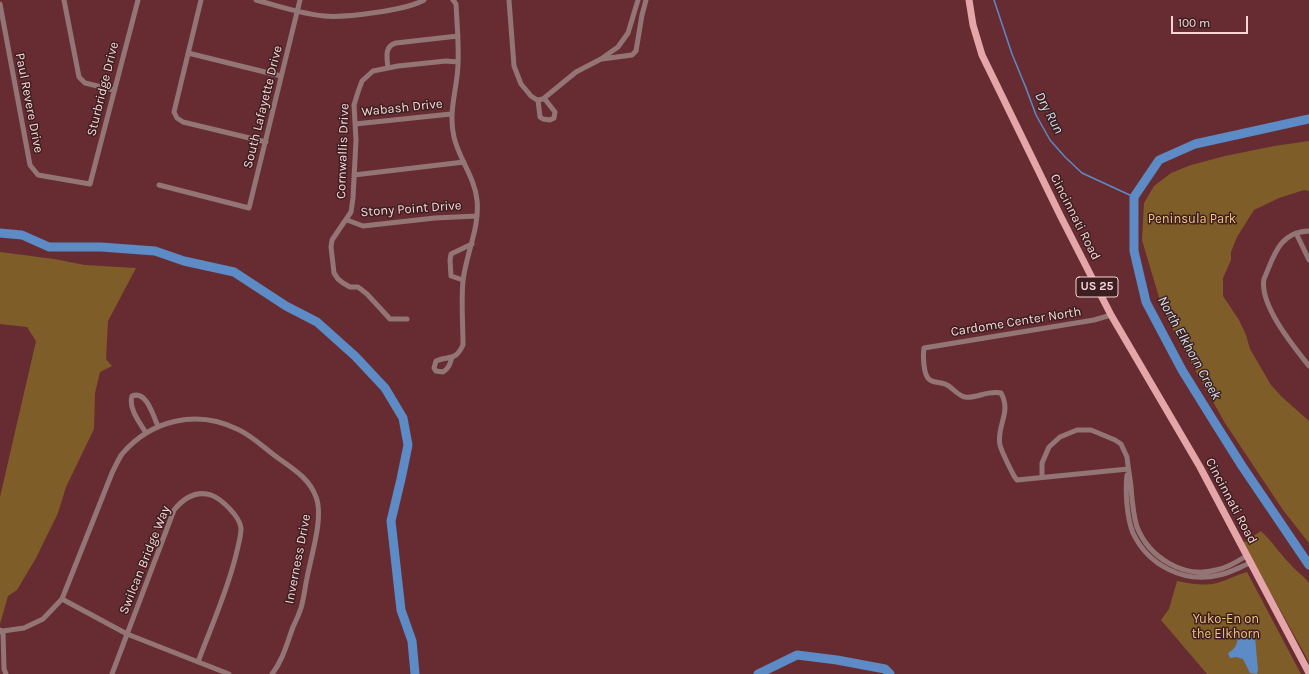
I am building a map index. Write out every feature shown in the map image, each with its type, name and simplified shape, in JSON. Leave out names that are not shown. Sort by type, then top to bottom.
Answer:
[{"type":"main road","name":"Cincinnati Road","points":[[968,0],[973,25],[982,55],[1060,215],[1111,315],[1193,455],[1248,559]]},
{"type":"main road","name":"US 25","points":[[1248,559],[1309,673]]},
{"type":"street","points":[[64,0],[71,43],[79,77],[85,83],[114,90]]},
{"type":"street","name":"Sturbridge Drive","points":[[90,184],[138,0]]},
{"type":"street","points":[[200,0],[174,112],[177,118],[183,122],[266,142]]},
{"type":"street","points":[[256,0],[325,16],[343,16],[399,9],[414,5],[424,0]]},
{"type":"street","name":"South Lafayette Drive","points":[[159,185],[249,208],[300,0]]},
{"type":"street","points":[[452,357],[460,352],[463,345],[463,280],[477,216],[477,199],[472,182],[454,137],[451,114],[458,62],[456,4],[453,0]]},
{"type":"street","points":[[509,0],[514,66],[521,84],[531,96],[541,99],[576,72],[601,59],[618,47],[628,33],[638,0]]},
{"type":"street","points":[[601,59],[632,56],[634,54],[636,51],[646,0]]},
{"type":"street","name":"Paul Revere Drive","points":[[0,4],[30,165],[38,175],[90,184]]},
{"type":"street","points":[[388,68],[388,49],[391,44],[458,36]]},
{"type":"street","points":[[188,53],[282,76]]},
{"type":"street","name":"Cornwallis Drive","points":[[407,319],[390,319],[367,294],[358,287],[350,287],[338,279],[334,273],[330,246],[332,240],[351,212],[354,175],[354,106],[362,81],[372,71],[446,61],[458,62]]},
{"type":"street","name":"Wabash Drive","points":[[355,124],[451,114]]},
{"type":"street","points":[[354,175],[450,165],[464,162]]},
{"type":"street","name":"Stony Point Drive","points":[[347,220],[363,226],[477,216]]},
{"type":"street","points":[[1309,231],[1296,233],[1286,238],[1280,245],[1262,285],[1265,296],[1282,331],[1309,366]]},
{"type":"street","points":[[1296,233],[1309,260]]},
{"type":"street","points":[[463,280],[451,276],[451,254],[472,244]]},
{"type":"street","name":"Cardome Center North","points":[[1042,477],[1017,480],[1014,476],[1000,445],[1000,429],[1005,414],[1004,398],[1001,393],[990,392],[972,397],[965,397],[948,385],[930,380],[926,376],[924,368],[924,348],[1094,320],[1111,315]]},
{"type":"street","points":[[146,433],[131,406],[130,401],[132,396],[141,395],[145,399],[158,426]]},
{"type":"street","name":"Inverness Drive","points":[[1,631],[24,628],[43,619],[62,599],[112,473],[122,455],[133,443],[158,426],[181,419],[198,418],[237,428],[251,436],[309,483],[318,504],[319,517],[302,607],[283,655],[273,674]]},
{"type":"street","points":[[1128,469],[1042,477],[1042,463],[1049,447],[1060,437],[1077,430],[1091,430],[1103,434],[1122,444],[1128,457],[1128,469],[1126,489],[1128,510],[1133,532],[1141,546],[1160,565],[1176,574],[1202,577],[1219,576],[1248,559]]},
{"type":"street","name":"Swilcan Bridge Way","points":[[112,674],[174,510],[181,501],[191,496],[200,494],[212,495],[221,501],[236,515],[241,528],[240,538],[228,580],[198,662]]},
{"type":"street","points":[[62,599],[127,634],[229,674]]},
{"type":"street","points":[[1,631],[4,669],[6,674]]},
{"type":"green space","name":"Peninsula Park","points":[[1309,141],[1309,191],[1304,190],[1279,198],[1254,210],[1237,237],[1231,252],[1231,260],[1223,278],[1223,296],[1239,320],[1246,335],[1250,349],[1271,385],[1309,421],[1309,543],[1283,510],[1225,423],[1176,336],[1161,304],[1142,240],[1144,203],[1154,186],[1171,173],[1191,165],[1225,156],[1274,146]]},
{"type":"green space","points":[[0,252],[54,259],[85,265],[136,268],[108,321],[106,359],[112,366],[100,372],[95,393],[94,429],[66,487],[58,513],[36,558],[17,590],[8,596],[0,624],[0,497],[36,341],[27,327],[0,324]]},
{"type":"green space","points":[[1261,531],[1287,561],[1309,583],[1309,662],[1243,543]]},
{"type":"green space","name":"Yuko-En on the Elkhorn","points":[[1247,572],[1301,674],[1207,674],[1161,620],[1169,609],[1177,581],[1197,584],[1212,584]]},
{"type":"water","points":[[1240,635],[1249,638],[1255,637],[1258,670],[1257,674],[1250,673],[1243,659],[1236,657],[1230,658],[1228,653],[1236,646],[1238,636]]},
{"type":"waterway","name":"Dry Run","points":[[994,0],[1012,54],[1036,115],[1050,140],[1082,173],[1134,197]]},
{"type":"waterway","name":"North Elkhorn Creek","points":[[1309,119],[1195,144],[1159,160],[1134,197],[1134,251],[1146,302],[1182,370],[1242,466],[1309,565]]},
{"type":"waterway","name":"North Elkhorn Creek","points":[[0,233],[22,235],[49,247],[101,247],[155,251],[184,261],[234,272],[286,306],[317,322],[355,356],[385,388],[403,418],[408,445],[391,521],[401,610],[412,641],[415,674]]},
{"type":"waterway","name":"North Elkhorn Creek","points":[[758,674],[797,655],[837,660],[885,669],[890,674]]}]
